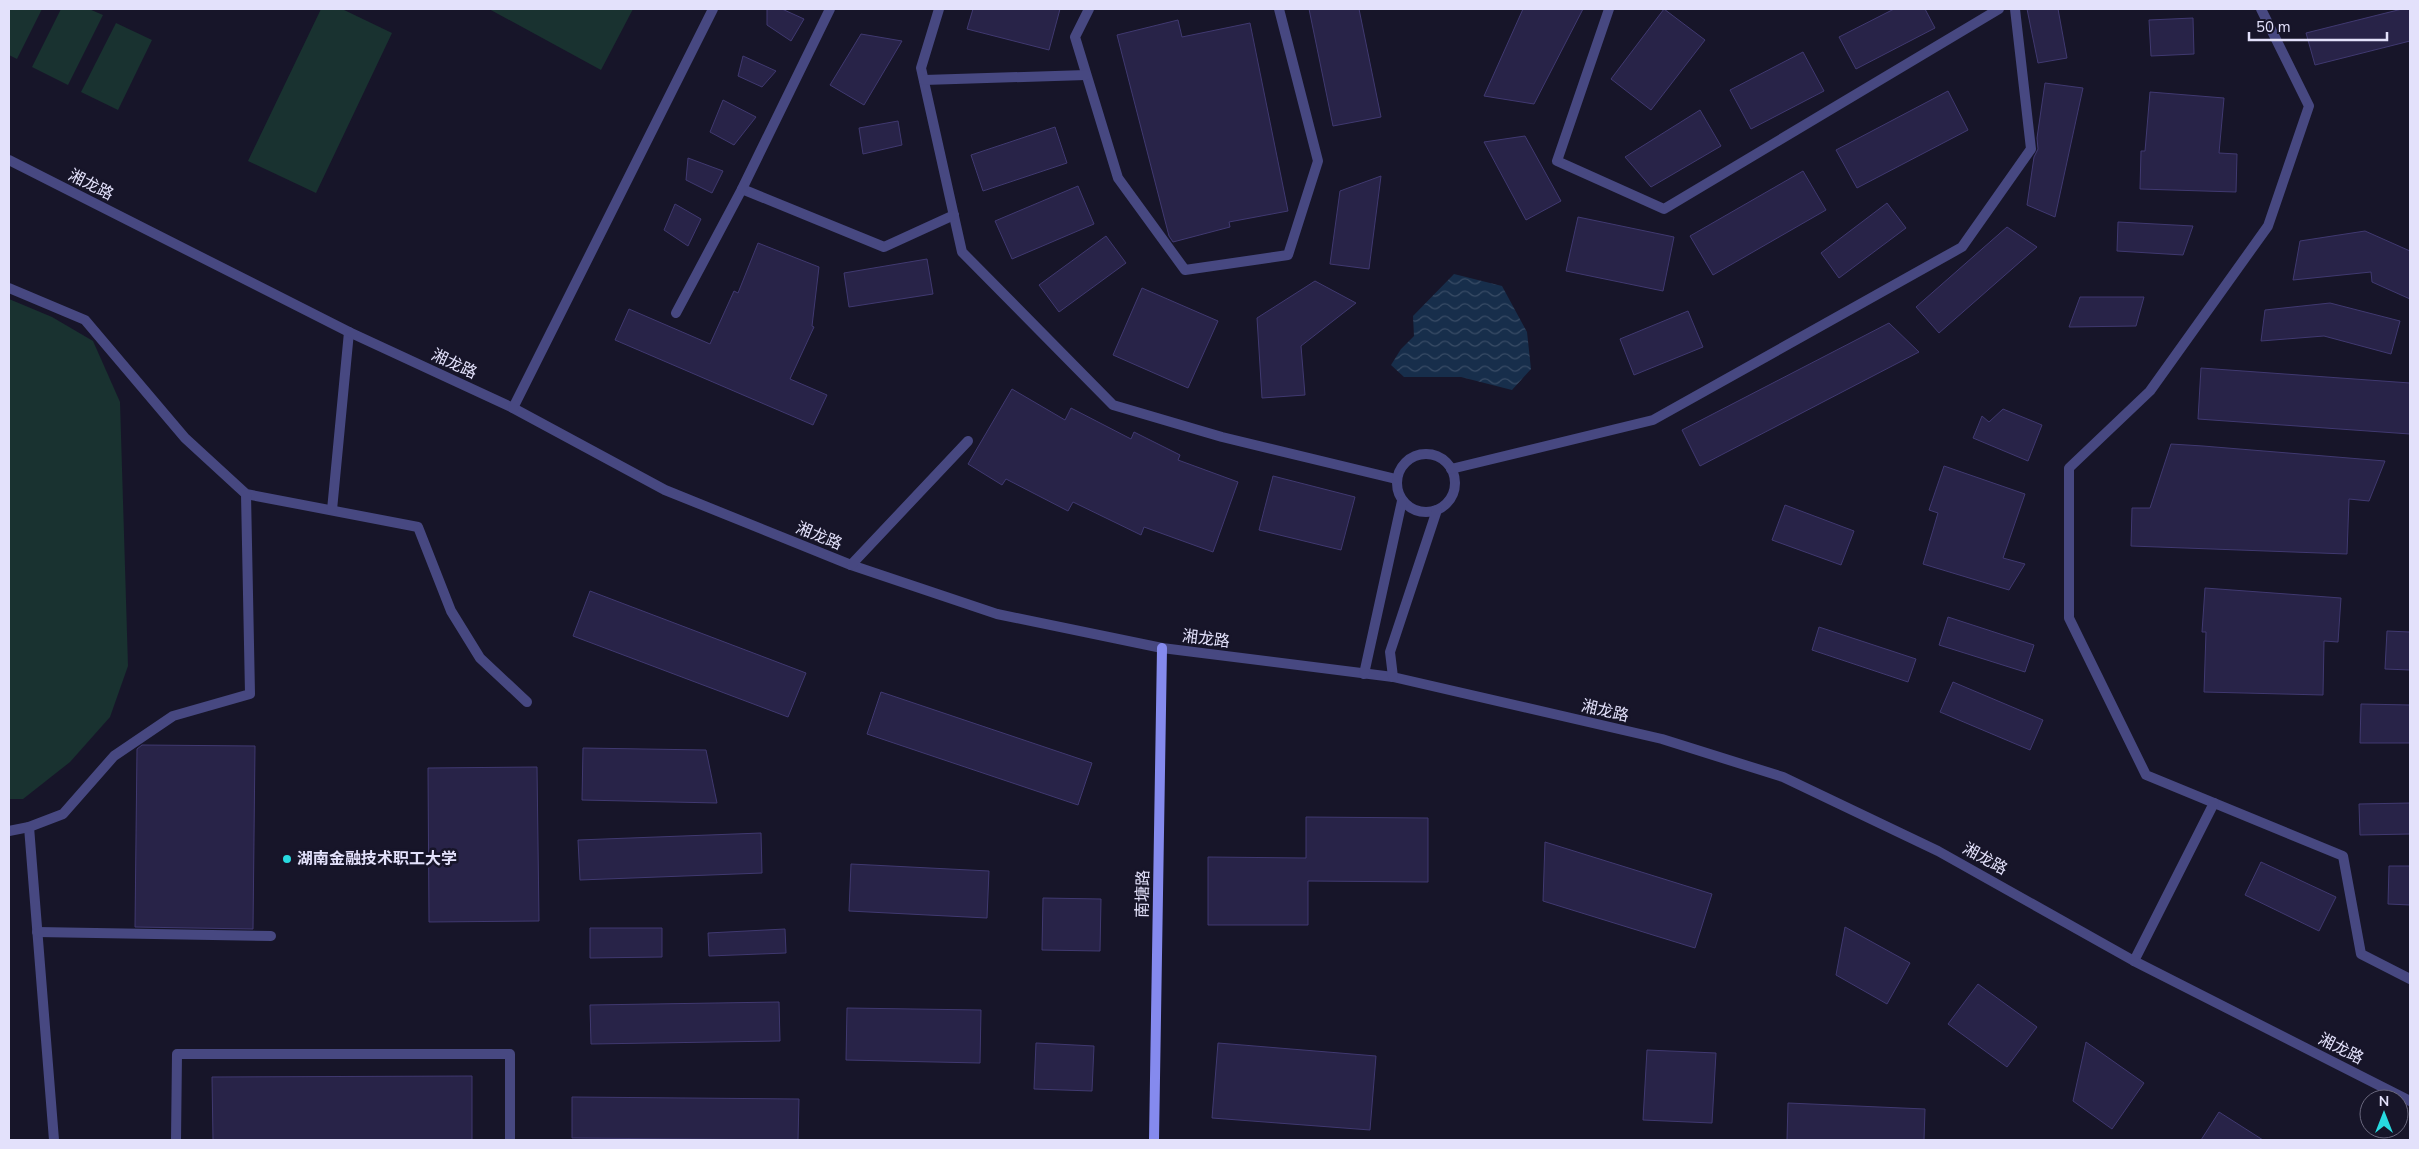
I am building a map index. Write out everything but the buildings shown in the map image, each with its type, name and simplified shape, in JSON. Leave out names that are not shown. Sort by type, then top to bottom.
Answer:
[{"type":"street","points":[[513,408],[713,9]]},
{"type":"street","points":[[676,313],[742,189],[830,9]]},
{"type":"street","points":[[939,9],[921,68],[962,252],[1113,405],[1222,437],[1396,479]]},
{"type":"street","points":[[1089,9],[1075,37],[1118,178],[1185,270],[1288,255],[1318,161],[1279,9]]},
{"type":"street","points":[[1610,9],[1558,161],[1664,209],[1999,9]]},
{"type":"street","points":[[1451,469],[1653,420],[1962,247],[2031,149],[2015,9]]},
{"type":"street","points":[[2261,9],[2309,106],[2268,226],[2150,391],[2069,468],[2069,618],[2146,775],[2343,856],[2361,954],[2410,979]]},
{"type":"street","points":[[924,80],[1086,75]]},
{"type":"street","name":"湘龙路","points":[[9,160],[349,332],[513,408],[666,490],[851,565],[997,614],[1162,648],[1393,677],[1662,739],[1784,777],[1938,851],[2134,961],[2410,1101]]},
{"type":"street","points":[[742,189],[884,247],[954,215]]},
{"type":"street","points":[[9,288],[85,320],[185,438],[246,494],[418,527],[456,619],[480,658],[526,702]]},
{"type":"street","points":[[332,510],[349,332]]},
{"type":"street","points":[[851,565],[968,441]]},
{"type":"street","points":[[1421,454],[1432,454],[1441,458],[1451,469],[1455,484],[1454,494],[1448,502],[1437,510],[1421,512],[1412,509],[1402,501],[1396,488],[1396,479],[1404,462],[1421,454]]},
{"type":"street","points":[[9,831],[28,827],[63,814],[114,756],[173,716],[250,694],[246,494]]},
{"type":"street","points":[[1364,674],[1402,501]]},
{"type":"street","points":[[1393,677],[1390,652],[1437,510]]},
{"type":"street","name":"南塘路","points":[[1154,1140],[1162,648]]},
{"type":"street","points":[[2134,961],[2214,803]]},
{"type":"street","points":[[28,827],[54,1140]]},
{"type":"street","points":[[37,932],[271,936]]},
{"type":"street","points":[[176,1140],[177,1054],[510,1054],[510,1140]]},
{"type":"green space","points":[[9,9],[42,9],[17,59],[9,55]]},
{"type":"green space","points":[[61,9],[89,9],[103,15],[68,85],[32,67]]},
{"type":"green space","points":[[321,9],[342,9],[392,33],[316,193],[248,161]]},
{"type":"green space","points":[[489,9],[633,9],[601,70]]},
{"type":"green space","points":[[116,23],[152,40],[118,110],[81,92]]},
{"type":"green space","points":[[9,299],[52,317],[93,341],[120,402],[128,666],[110,717],[70,762],[23,799],[9,799]]},
{"type":"water","points":[[1454,274],[1502,286],[1527,332],[1531,369],[1512,390],[1461,377],[1404,377],[1391,365],[1401,349],[1414,336],[1413,316]]},
{"type":"place","name":"湖南金融技术职工大学","points":[[287,859]]}]
